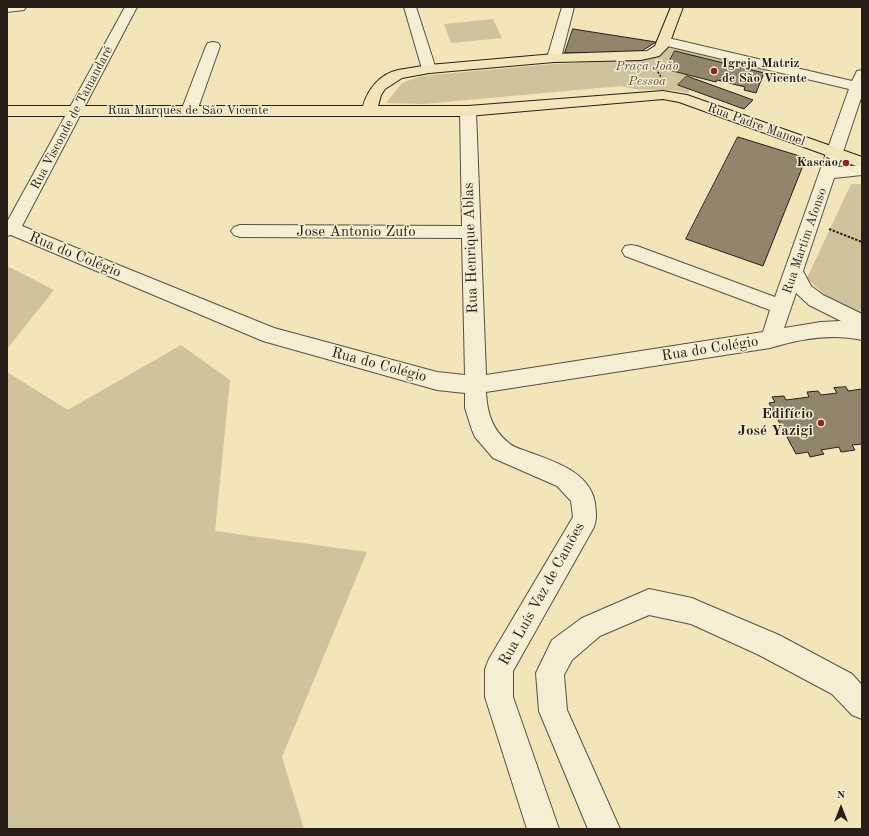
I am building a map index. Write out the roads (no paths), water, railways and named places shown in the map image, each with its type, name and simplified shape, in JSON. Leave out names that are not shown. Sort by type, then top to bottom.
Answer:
[{"type":"main road","points":[[468,111],[370,111],[374,95],[380,86],[398,74],[429,69],[554,58],[641,56],[654,54],[659,51],[664,41],[677,7]]},
{"type":"main road","name":"Rua Padre Manoel","points":[[468,111],[654,95],[672,96],[862,163]]},
{"type":"main road","name":"Rua Marquês de São Vicente","points":[[7,111],[370,111]]},
{"type":"street","points":[[7,8],[20,7]]},
{"type":"street","name":"Rua Visconde de Tamandaré","points":[[10,229],[76,111],[131,7]]},
{"type":"street","points":[[410,7],[429,69]]},
{"type":"street","points":[[554,58],[568,7]]},
{"type":"street","points":[[664,41],[860,80]]},
{"type":"street","points":[[189,111],[213,46]]},
{"type":"street","name":"Rua Martim Afonso","points":[[770,340],[860,80]]},
{"type":"street","name":"Rua Henrique Ablas","points":[[468,111],[475,385]]},
{"type":"street","points":[[829,173],[862,170]]},
{"type":"street","name":"Rua do Colégio","points":[[10,229],[270,335],[438,382],[475,385],[770,340],[832,328],[843,328],[862,332]]},
{"type":"street","name":"Jose Antonio Zufo","points":[[240,231],[471,232]]},
{"type":"street","points":[[631,251],[782,307]]},
{"type":"street","points":[[794,272],[804,291],[816,300],[862,323]]},
{"type":"street","name":"Rua Luís Vaz de Camões","points":[[475,385],[476,408],[483,430],[501,451],[565,478],[582,497],[585,519],[499,669],[499,697],[543,829]]},
{"type":"street","points":[[604,829],[553,711],[550,673],[562,650],[591,627],[649,602],[692,611],[769,645],[842,684],[862,705]]},
{"type":"place","name":"Igreja Matriz de São Vicente","points":[[714,71]]},
{"type":"place","name":"Kascão","points":[[846,163]]},
{"type":"place","name":"Edifício José Yazigi","points":[[821,423]]},
{"type":"park label","name":"Praça João Pessoa","points":[[647,74]]}]
